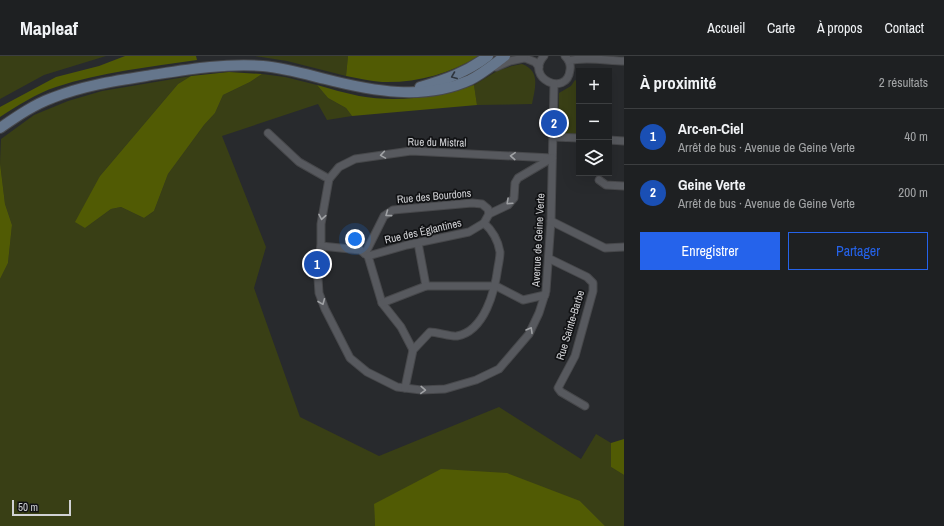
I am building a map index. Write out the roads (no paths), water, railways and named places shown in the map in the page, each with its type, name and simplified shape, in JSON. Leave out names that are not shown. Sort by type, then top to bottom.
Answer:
[{"type":"main road","points":[[404,92],[460,74],[488,56]]},
{"type":"main road","points":[[0,128],[35,106],[72,91],[113,82],[213,66],[265,66],[363,88],[404,92],[443,89],[461,84],[478,76],[505,56]]},
{"type":"street","points":[[539,67],[544,56]]},
{"type":"street","points":[[478,76],[507,62],[522,57],[536,62],[542,77],[546,81],[554,84],[564,82],[567,78],[571,68],[567,59],[624,62]]},
{"type":"street","name":"Avenue de Geine Verte","points":[[329,179],[321,224],[321,246],[317,264],[319,293],[350,358],[367,372],[397,387],[421,390],[445,389],[476,380],[499,369],[529,334],[539,313],[545,295],[550,259],[554,84]]},
{"type":"street","points":[[268,133],[299,162],[329,179]]},
{"type":"street","points":[[554,136],[576,138]]},
{"type":"street","points":[[612,140],[624,141]]},
{"type":"street","name":"Rue du Mistral","points":[[329,179],[339,167],[355,159],[411,151],[552,158]]},
{"type":"street","points":[[405,388],[412,350],[430,332],[439,332],[456,336],[467,332],[479,322],[490,304],[496,286],[500,253],[497,240],[492,229],[484,223],[489,214],[508,205],[514,198],[515,183],[518,178],[552,158]]},
{"type":"street","points":[[599,180],[606,185],[624,186]]},
{"type":"street","name":"Rue des Bourdons","points":[[367,255],[384,216],[393,210],[472,202],[482,204],[488,209],[489,214]]},
{"type":"street","points":[[551,221],[605,248],[624,247]]},
{"type":"street","name":"Rue des Églantines","points":[[367,255],[469,232],[484,223]]},
{"type":"street","points":[[418,243],[426,286]]},
{"type":"street","points":[[321,246],[360,250],[367,255],[382,303],[401,327],[412,350]]},
{"type":"street","name":"Rue Sainte-Barbe","points":[[550,259],[587,277],[593,283],[593,291],[575,356],[558,388],[561,392],[585,406]]},
{"type":"street","points":[[382,303],[426,286],[496,286],[523,300],[545,295]]},
{"type":"place","name":"Geine Verte","points":[[554,123]]},
{"type":"place","name":"Arc-en-Ciel","points":[[317,264]]}]
